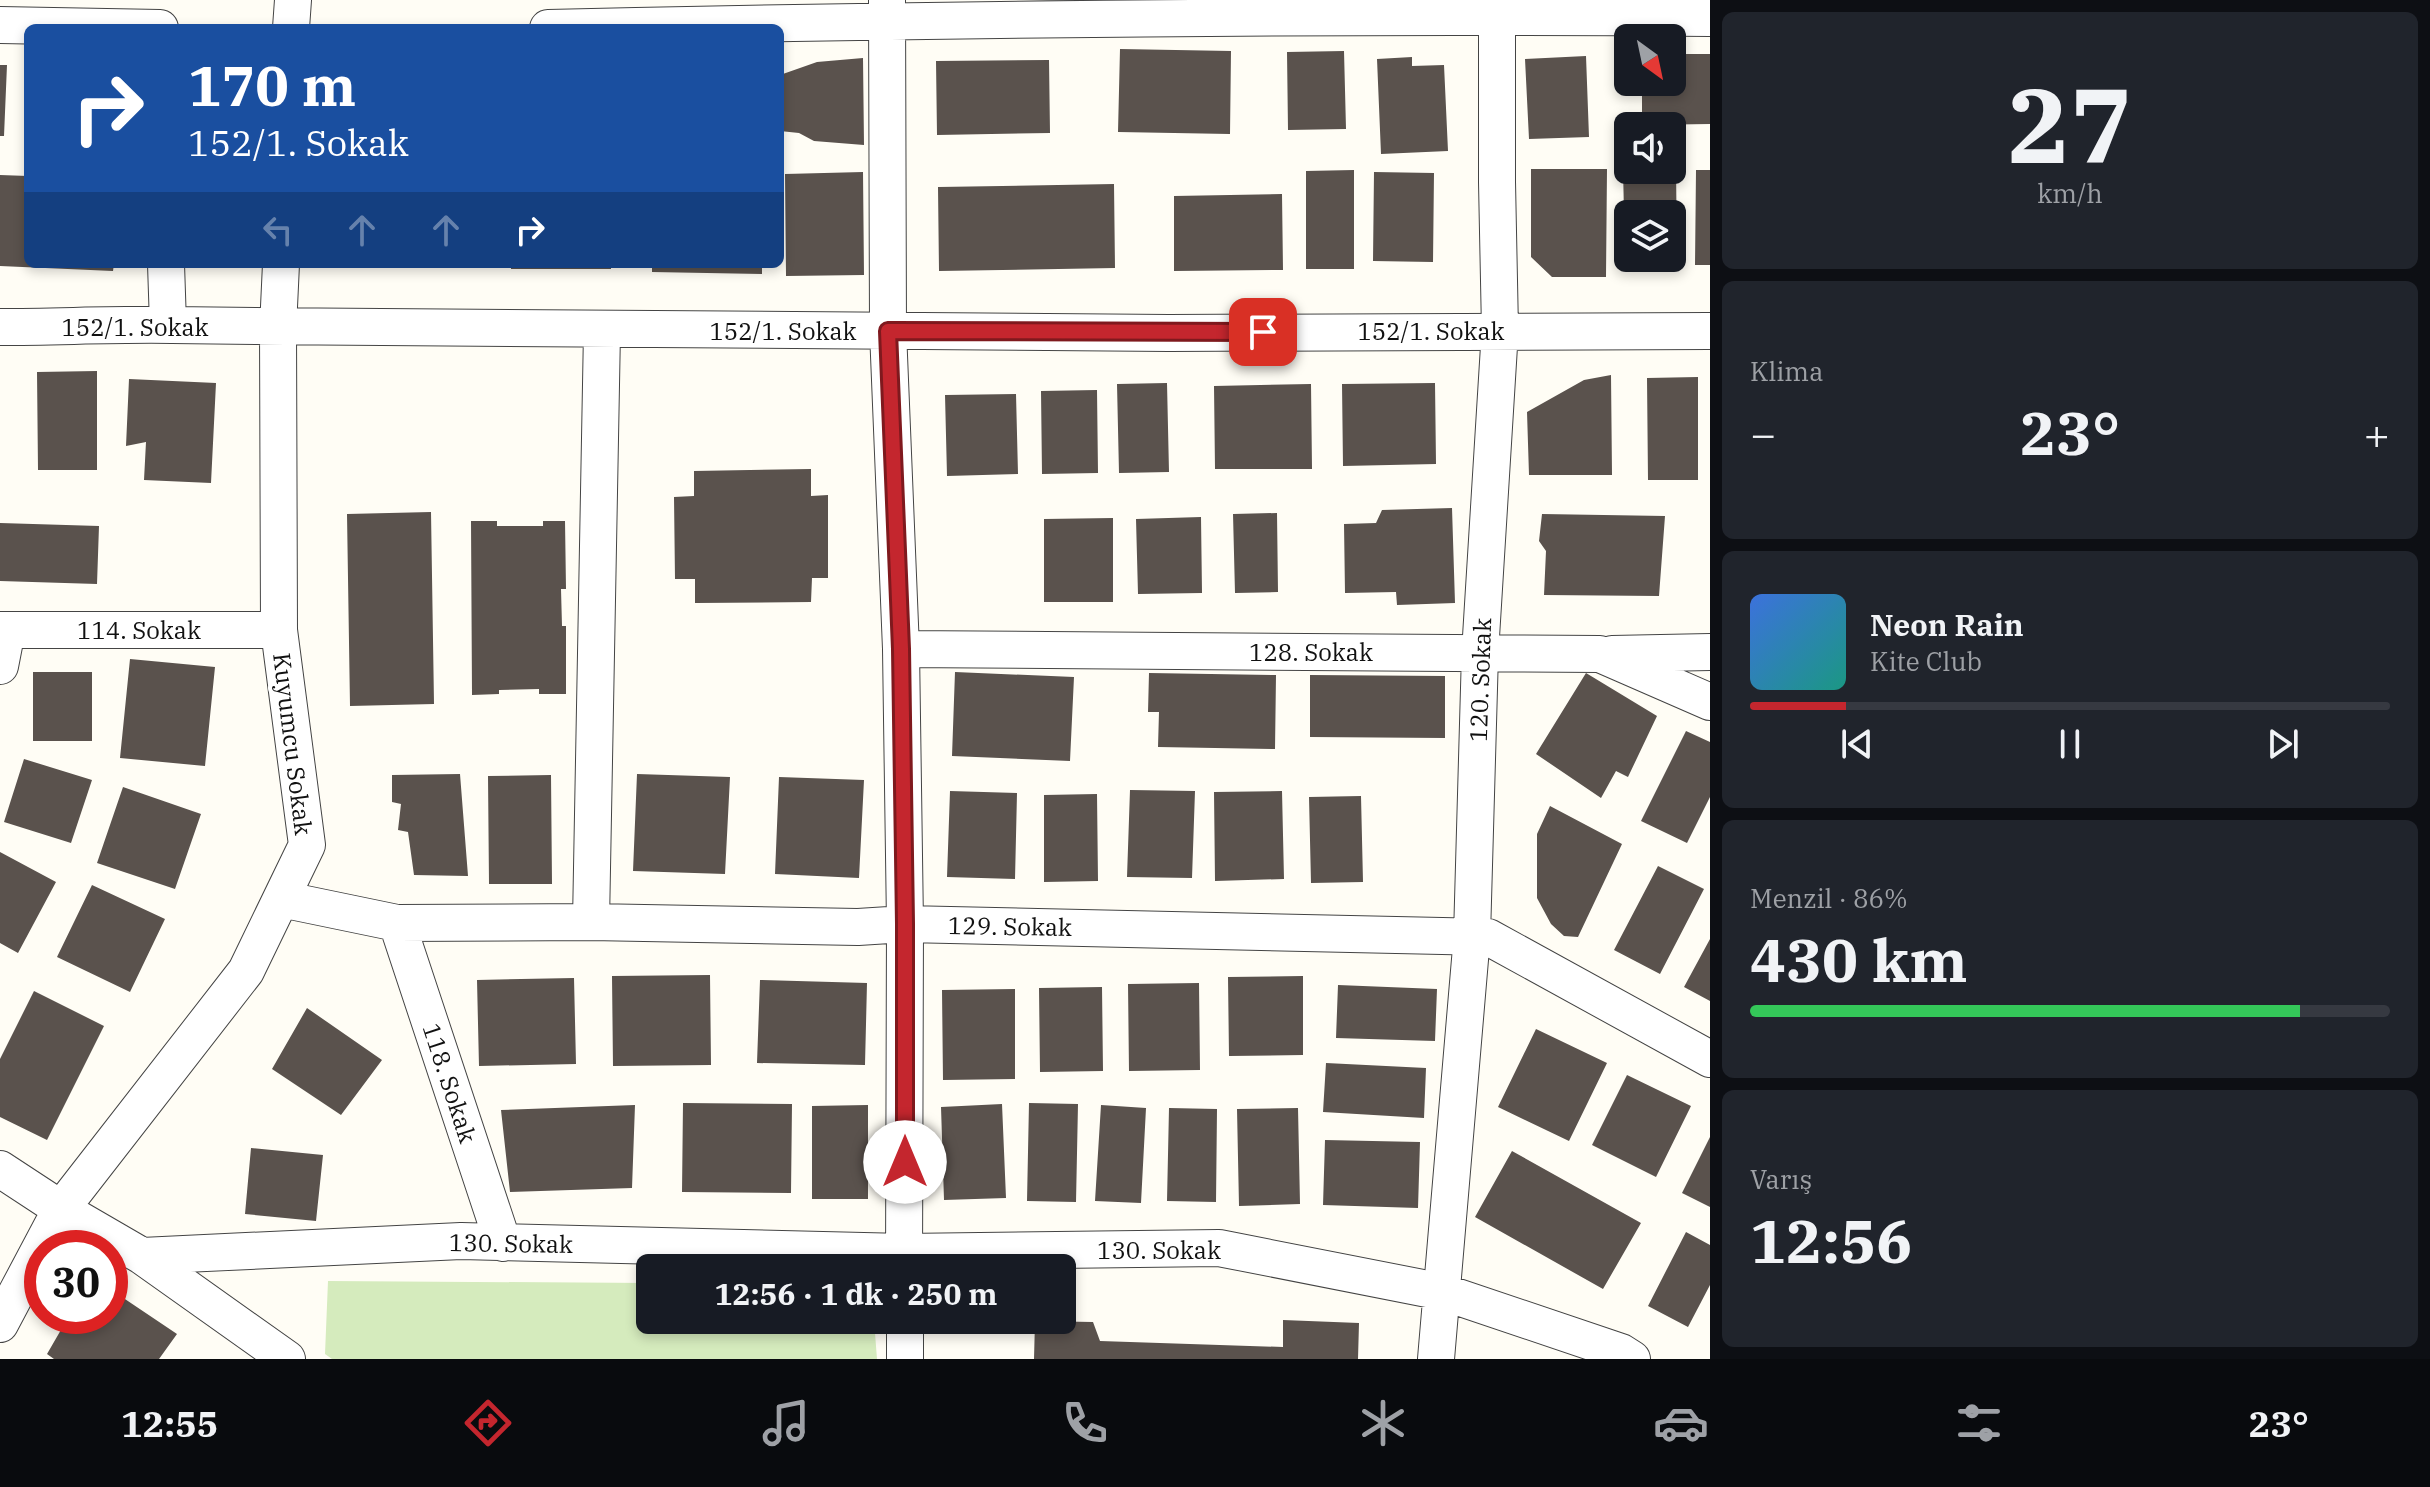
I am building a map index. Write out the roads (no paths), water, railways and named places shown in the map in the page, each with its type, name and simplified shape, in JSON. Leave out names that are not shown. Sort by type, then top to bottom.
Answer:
[{"type":"street","points":[[291,24],[293,0]]},
{"type":"street","points":[[623,24],[886,10],[1497,8],[1710,18]]},
{"type":"street","name":"120. Sokak","points":[[1436,1359],[1472,936],[1480,653],[1500,330],[1497,8]]},
{"type":"street","points":[[886,10],[888,331],[901,649],[905,924],[904,1254]]},
{"type":"street","points":[[0,25],[24,25]]},
{"type":"street","points":[[166,268],[168,324]]},
{"type":"street","name":"Kuyumcu Sokak","points":[[0,1324],[61,1209],[246,971],[307,845],[279,630],[278,328],[281,268]]},
{"type":"street","name":"152/1. Sokak","points":[[0,327],[168,324],[602,331],[1710,331]]},
{"type":"street","points":[[591,922],[602,331]]},
{"type":"street","points":[[0,666],[4,630]]},
{"type":"street","name":"114. Sokak","points":[[4,630],[279,630]]},
{"type":"street","name":"128. Sokak","points":[[901,649],[1600,654],[1710,702]]},
{"type":"street","points":[[1600,654],[1710,652]]},
{"type":"street","name":"129. Sokak","points":[[281,899],[397,923],[591,922],[858,927],[905,924],[1488,937],[1710,1059]]},
{"type":"street","name":"118. Sokak","points":[[397,923],[503,1243]]},
{"type":"street","points":[[0,1169],[142,1256],[287,1359]]},
{"type":"street","name":"130. Sokak","points":[[142,1256],[461,1241],[762,1254]]},
{"type":"street","name":"130. Sokak","points":[[1062,1254],[1219,1248],[1443,1292],[1621,1352],[1632,1359]]},
{"type":"street","points":[[905,1334],[905,1359]]}]
